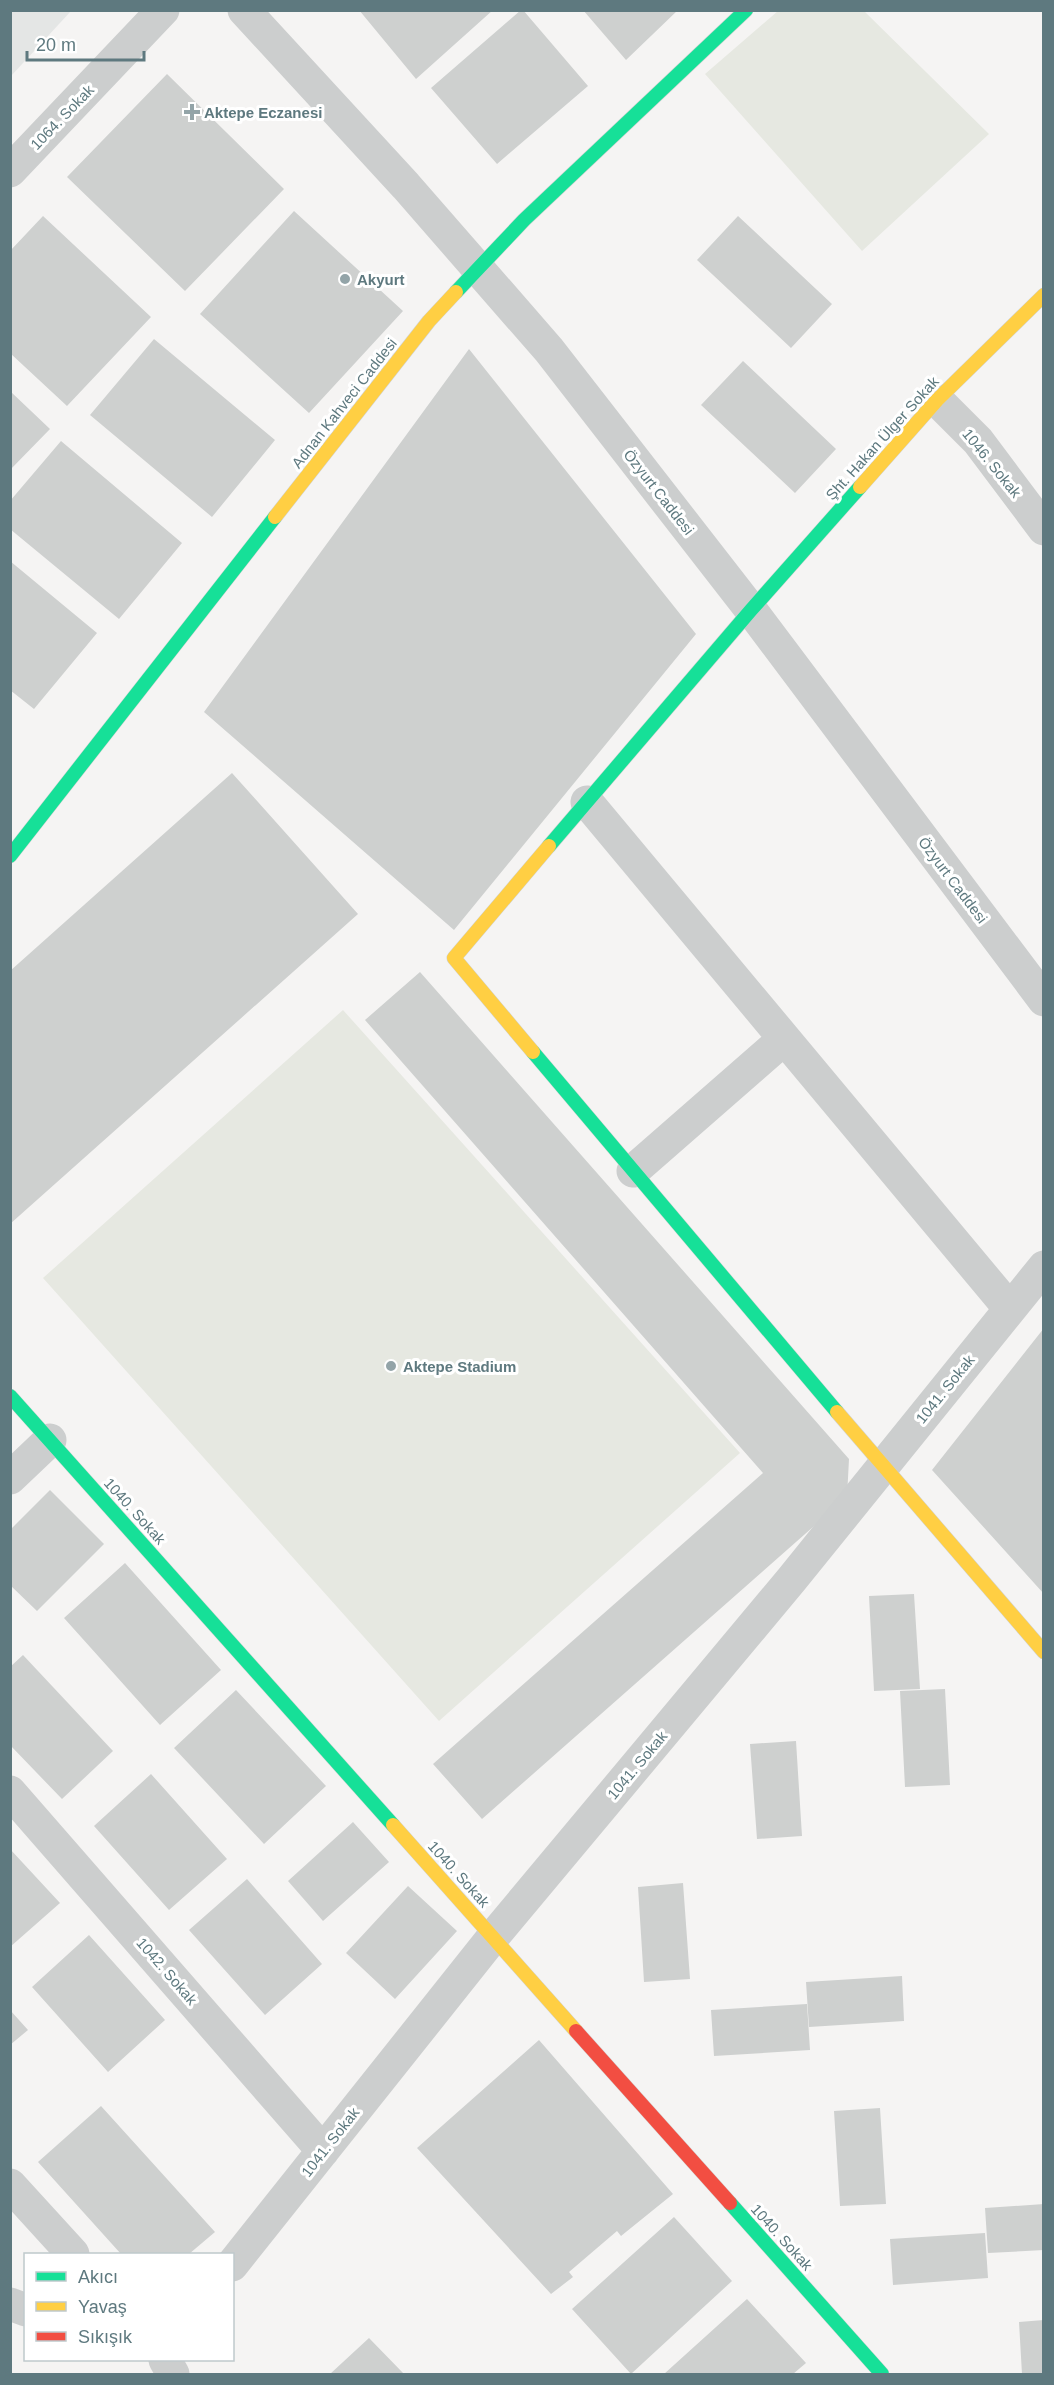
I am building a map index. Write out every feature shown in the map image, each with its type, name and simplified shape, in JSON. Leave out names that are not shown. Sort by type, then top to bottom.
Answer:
[{"type":"street","name":"1064. Sokak","points":[[10,171],[163,10]]},
{"type":"street","name":"Özyurt Caddesi","points":[[244,10],[478,267],[549,350],[751,610],[1044,1000]]},
{"type":"street","name":"Adnan Kahveci Caddesi","points":[[10,856],[429,321],[524,220],[746,10]]},
{"type":"street","name":"Şht. Hakan Ülger Sokak","points":[[633,1171],[453,958],[751,610],[937,400],[1044,296]]},
{"type":"street","name":"1046. Sokak","points":[[937,400],[978,441],[1044,529]]},
{"type":"street","points":[[587,802],[1010,1309]]},
{"type":"street","points":[[784,1039],[633,1171],[882,1466],[1044,1652]]},
{"type":"street","name":"1041. Sokak","points":[[234,2262],[493,1937],[792,1579],[1044,1267]]},
{"type":"street","name":"1040. Sokak","points":[[10,1396],[882,2374]]},
{"type":"street","points":[[10,1478],[50,1440]]},
{"type":"street","name":"1042. Sokak","points":[[10,1792],[323,2151]]},
{"type":"street","points":[[10,2185],[72,2253]]},
{"type":"shaded area","points":[[10,11],[71,11],[11,76]]},
{"type":"shaded area","points":[[778,11],[864,11],[989,134],[862,251],[705,74]]},
{"type":"shaded area","name":"Aktepe Stadium","points":[[343,1010],[740,1453],[439,1721],[43,1278]]},
{"type":"building","points":[[359,10],[493,10],[416,79]]},
{"type":"building","points":[[521,10],[588,86],[497,164],[431,88]]},
{"type":"building","points":[[583,10],[678,10],[626,60]]},
{"type":"building","points":[[167,74],[284,189],[185,291],[67,177]]},
{"type":"building","points":[[294,211],[403,311],[309,413],[200,314]]},
{"type":"building","points":[[43,216],[151,317],[67,406],[10,353],[10,251]]},
{"type":"building","points":[[738,216],[832,304],[791,348],[697,260]]},
{"type":"building","points":[[154,339],[275,440],[212,517],[90,415]]},
{"type":"building","points":[[469,349],[696,634],[454,930],[204,712]]},
{"type":"building","points":[[743,361],[836,449],[795,493],[701,405]]},
{"type":"building","points":[[10,391],[50,429],[10,470]]},
{"type":"building","points":[[61,441],[182,543],[119,619],[10,529],[10,501]]},
{"type":"building","points":[[10,561],[97,633],[34,709],[10,690]]},
{"type":"building","points":[[232,773],[358,914],[10,1224],[10,971]]},
{"type":"building","points":[[420,972],[849,1459],[847,1497],[482,1819],[433,1764],[763,1473],[365,1020]]},
{"type":"building","points":[[1044,1328],[1044,1594],[932,1470]]},
{"type":"building","points":[[50,1490],[104,1544],[37,1611],[10,1585],[10,1530]]},
{"type":"building","points":[[125,1563],[221,1670],[160,1725],[64,1618]]},
{"type":"building","points":[[914,1594],[920,1689],[874,1691],[869,1596]]},
{"type":"building","points":[[23,1655],[113,1751],[62,1799],[10,1745],[10,1667]]},
{"type":"building","points":[[945,1689],[950,1785],[905,1787],[900,1691]]},
{"type":"building","points":[[236,1690],[326,1786],[264,1844],[174,1748]]},
{"type":"building","points":[[796,1741],[802,1836],[757,1839],[750,1744]]},
{"type":"building","points":[[151,1774],[227,1859],[169,1910],[94,1826]]},
{"type":"building","points":[[353,1822],[389,1862],[323,1921],[288,1881]]},
{"type":"building","points":[[10,1849],[60,1903],[10,1947]]},
{"type":"building","points":[[247,1879],[322,1964],[265,2015],[189,1930]]},
{"type":"building","points":[[683,1883],[690,1979],[644,1982],[638,1887]]},
{"type":"building","points":[[408,1886],[457,1931],[395,1999],[346,1953]]},
{"type":"building","points":[[89,1935],[165,2020],[108,2072],[32,1987]]},
{"type":"building","points":[[902,1976],[904,2021],[809,2027],[806,1982]]},
{"type":"building","points":[[807,2004],[810,2050],[714,2056],[711,2010]]},
{"type":"building","points":[[10,2010],[28,2030],[10,2045]]},
{"type":"building","points":[[539,2040],[673,2194],[621,2236],[617,2231],[569,2272],[573,2277],[551,2294],[417,2148]]},
{"type":"building","points":[[101,2106],[215,2232],[190,2253],[120,2253],[38,2162]]},
{"type":"building","points":[[880,2108],[886,2204],[840,2206],[834,2111]]},
{"type":"building","points":[[1044,2204],[1044,2250],[988,2253],[985,2208]]},
{"type":"building","points":[[674,2217],[732,2281],[631,2374],[572,2309]]},
{"type":"building","points":[[985,2233],[988,2278],[893,2285],[890,2239]]},
{"type":"building","points":[[747,2299],[806,2363],[793,2374],[664,2374]]},
{"type":"building","points":[[1044,2320],[1044,2374],[1022,2374],[1019,2322]]},
{"type":"building","points":[[369,2338],[404,2374],[330,2374]]},
{"type":"traffic: fast","points":[[456,292],[524,220],[746,10]]},
{"type":"traffic: fast","points":[[549,846],[751,610],[860,487]]},
{"type":"traffic: fast","points":[[10,856],[275,517]]},
{"type":"traffic: fast","points":[[533,1052],[837,1412]]},
{"type":"traffic: fast","points":[[10,1396],[393,1825]]},
{"type":"traffic: fast","points":[[730,2203],[882,2374]]},
{"type":"traffic: slow","points":[[275,517],[429,321],[456,292]]},
{"type":"traffic: slow","points":[[860,487],[937,400],[1044,295]]},
{"type":"traffic: slow","points":[[533,1052],[454,958],[549,846]]},
{"type":"traffic: slow","points":[[837,1412],[1044,1652]]},
{"type":"traffic: slow","points":[[393,1825],[576,2031]]},
{"type":"traffic: jam","points":[[576,2031],[730,2203]]},
{"type":"place","name":"Aktepe Eczanesi","points":[[192,112]]},
{"type":"place","name":"Akyurt","points":[[345,279]]},
{"type":"place","name":"Aktepe Stadium","points":[[391,1366]]}]
